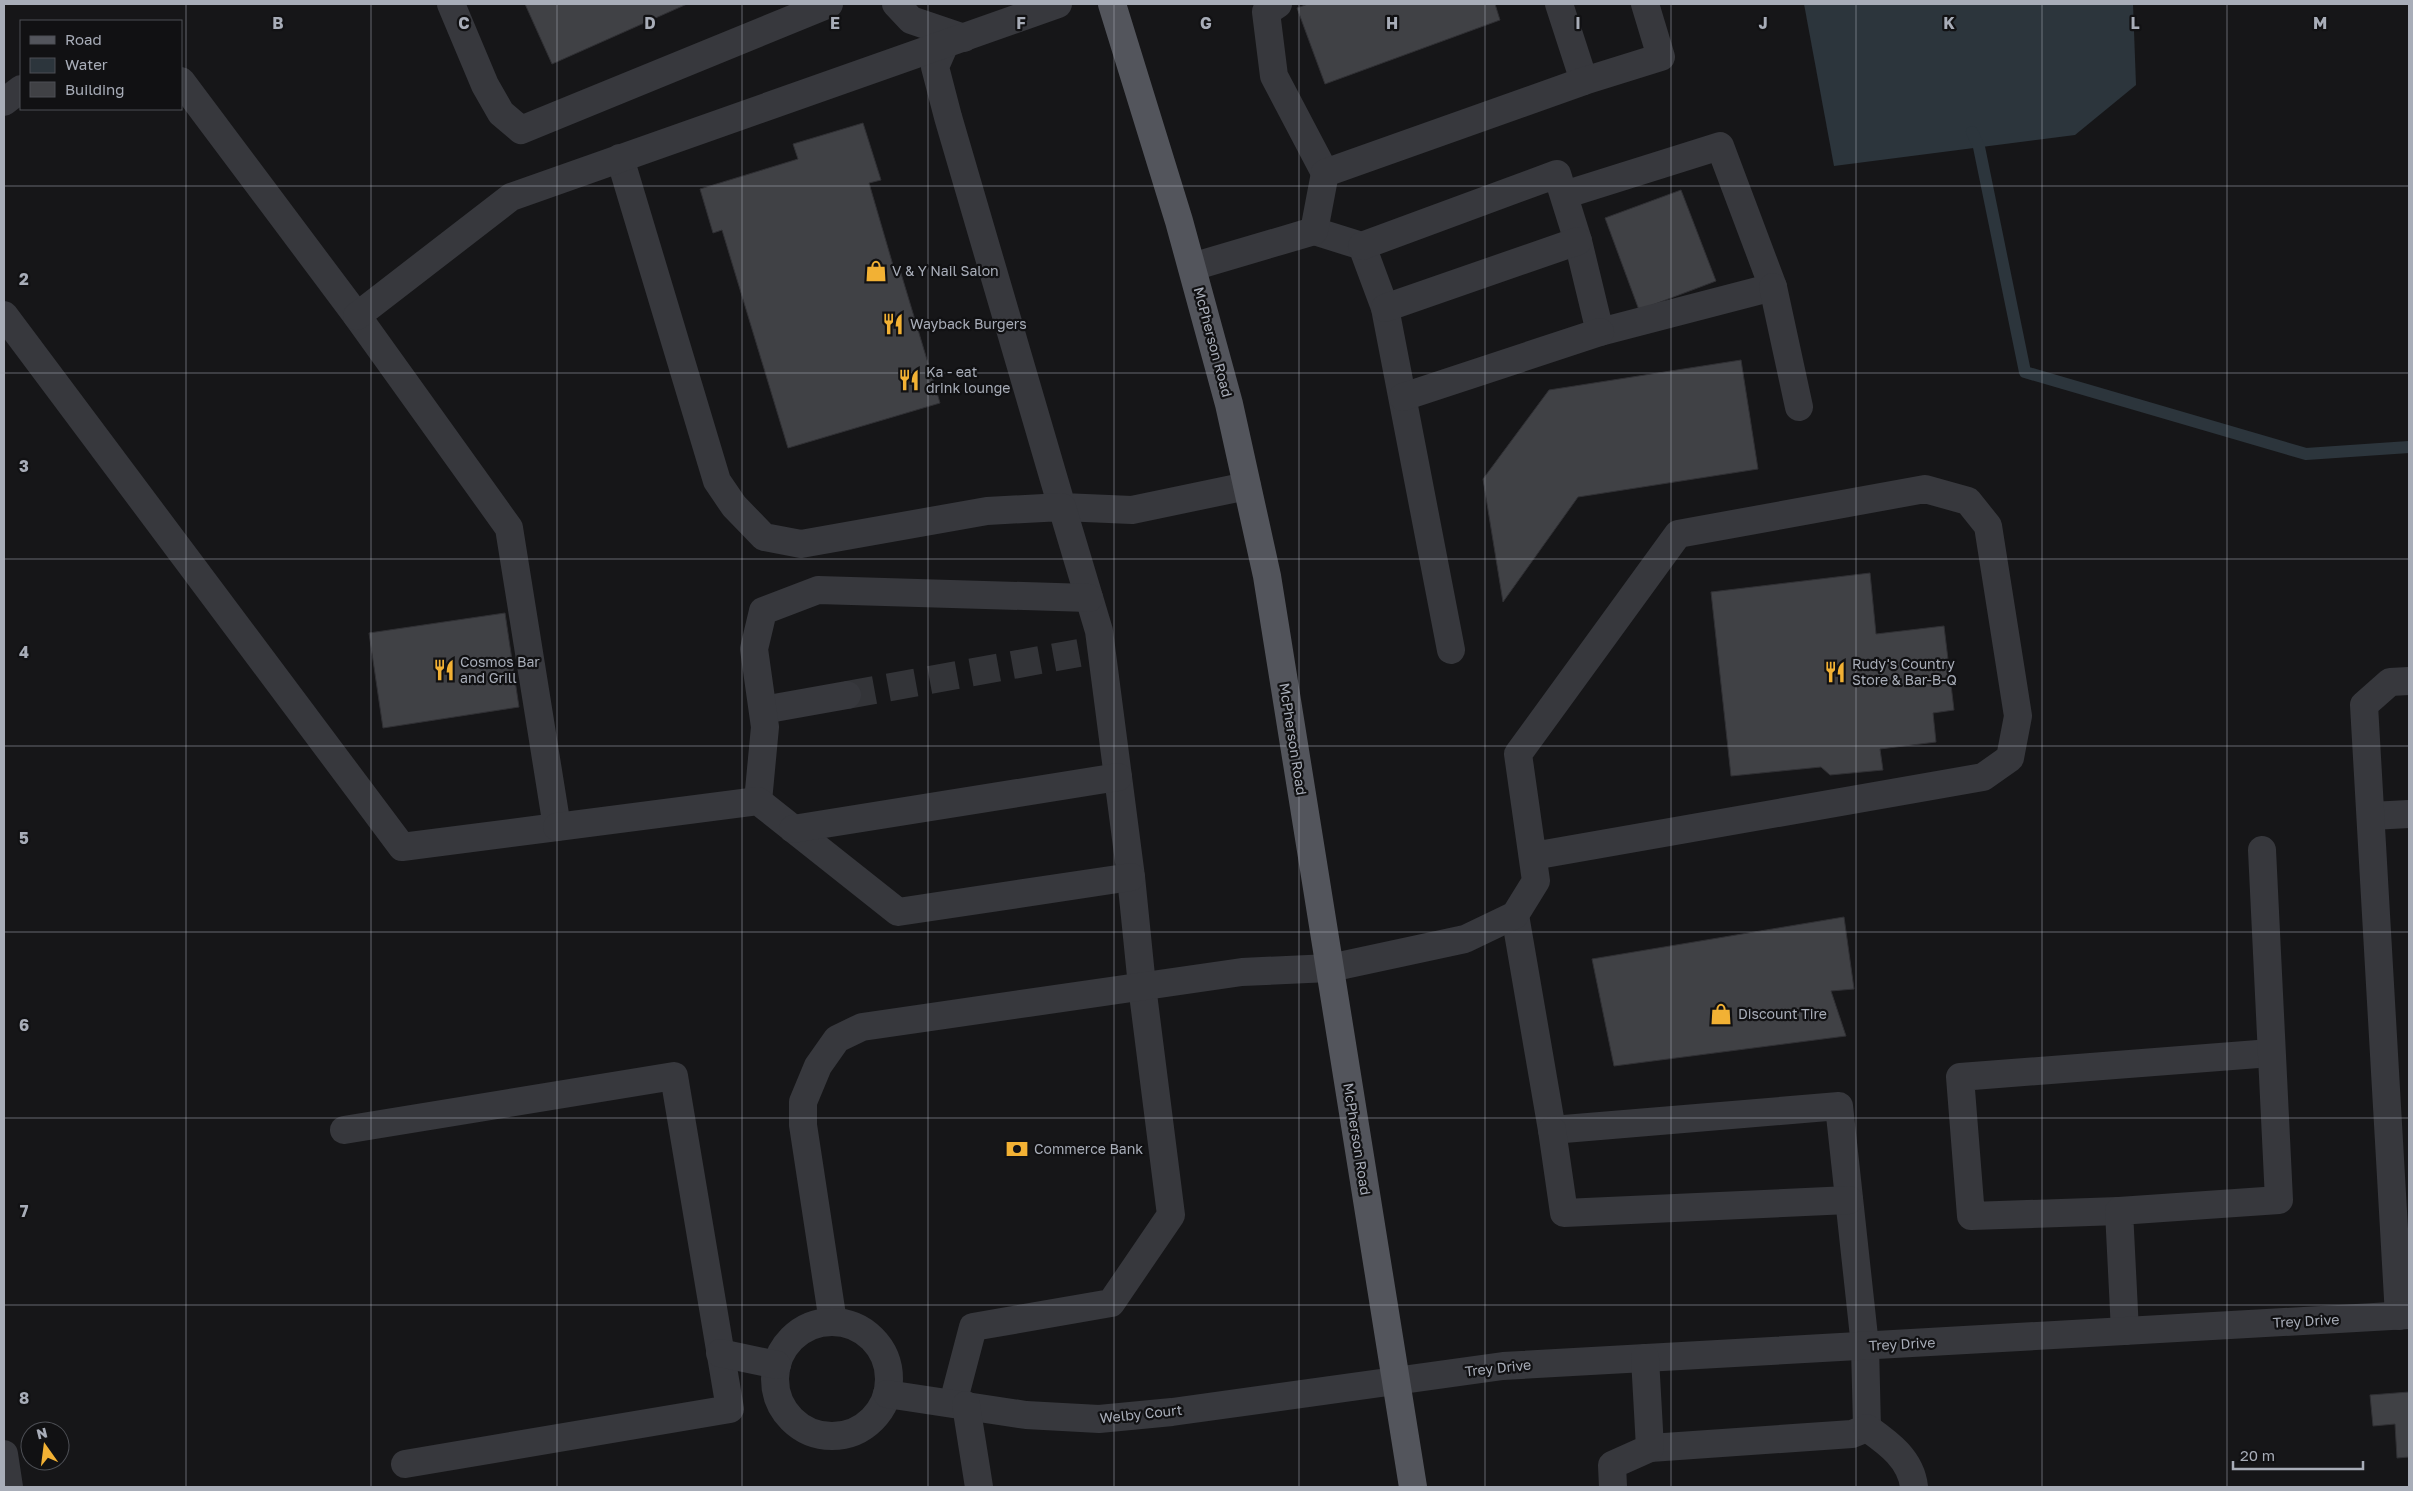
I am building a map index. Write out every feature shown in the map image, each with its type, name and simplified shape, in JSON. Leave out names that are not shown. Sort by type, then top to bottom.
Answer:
[{"type":"main road","name":"McPherson Road","points":[[1112,4],[1192,267],[1230,404],[1267,576],[1413,1487]]},
{"type":"street","points":[[451,4],[485,85],[501,112],[521,130],[829,4]]},
{"type":"street","points":[[896,4],[911,20],[955,41]]},
{"type":"street","points":[[357,316],[510,197],[1058,4]]},
{"type":"street","points":[[1278,4],[1266,12],[1274,76],[1325,173],[1314,231]]},
{"type":"street","points":[[1559,4],[1584,81]]},
{"type":"street","points":[[1325,173],[1584,81],[1661,57],[1645,4]]},
{"type":"street","points":[[955,41],[935,67],[1099,632],[1090,651],[1118,777],[1171,1215],[1111,1303],[973,1327],[959,1404],[979,1487]]},
{"type":"street","points":[[182,82],[357,316],[509,528],[557,827]]},
{"type":"street","points":[[4,102],[20,90]]},
{"type":"street","points":[[1564,195],[1720,146],[1773,287],[1799,407]]},
{"type":"street","points":[[620,158],[717,481],[734,506],[764,537],[801,544],[987,511],[1062,507],[1132,510],[1247,486]]},
{"type":"street","points":[[1192,267],[1314,231],[1362,246],[1557,174],[1578,242],[1600,332]]},
{"type":"street","points":[[1385,308],[1578,242]]},
{"type":"street","points":[[1362,246],[1385,308],[1451,650]]},
{"type":"street","points":[[1403,397],[1600,332],[1773,287]]},
{"type":"street","points":[[4,315],[402,847],[758,801],[898,912],[1131,877]]},
{"type":"street","points":[[833,1322],[803,1125],[803,1102],[818,1066],[837,1039],[862,1027],[1242,972],[1330,968],[1465,939],[1515,915],[1536,881],[1532,856],[1518,754],[1678,534],[1925,489],[1968,501],[1988,526],[2018,716],[2010,758],[1983,778],[1532,856]]},
{"type":"street","points":[[758,801],[765,727],[754,650],[763,612],[818,590],[1089,598]]},
{"type":"street","points":[[2404,1315],[2400,1161],[2371,816],[2364,705],[2390,682],[2409,682]]},
{"type":"street","points":[[763,710],[848,695]]},
{"type":"street","points":[[793,829],[1118,777]]},
{"type":"street","points":[[2371,816],[2409,814]]},
{"type":"street","points":[[2262,850],[2279,1200],[2119,1211],[1970,1216],[1960,1077],[2271,1052]]},
{"type":"street","points":[[1515,915],[1552,1130],[1564,1213],[1849,1200]]},
{"type":"street","points":[[344,1130],[674,1076],[730,1410],[405,1464]]},
{"type":"street","points":[[1552,1130],[1839,1106],[1865,1346],[1867,1428]]},
{"type":"street","points":[[2119,1211],[2125,1331]]},
{"type":"street","name":"Trey Drive","points":[[1396,1380],[1503,1366],[2404,1315]]},
{"type":"street","points":[[833,1322],[852,1326],[869,1335],[881,1349],[888,1368],[889,1387],[884,1404],[873,1419],[858,1430],[840,1436],[821,1436],[804,1429],[790,1418],[779,1402],[775,1384],[777,1365],[784,1348],[797,1334],[814,1325],[833,1322]]},
{"type":"street","points":[[720,1353],[777,1365]]},
{"type":"street","points":[[1645,1358],[1650,1448]]},
{"type":"street","name":"Welby Court","points":[[887,1394],[1026,1415],[1099,1419],[1172,1412],[1396,1380]]},
{"type":"street","points":[[1614,1487],[1612,1465],[1650,1448],[1852,1434],[1867,1428]]},
{"type":"street","points":[[1867,1428],[1895,1447],[1913,1477],[1914,1487]]},
{"type":"street","points":[[4,1454],[9,1487]]},
{"type":"water","points":[[1804,4],[2133,4],[2136,85],[2075,135],[1834,166]]},
{"type":"building","points":[[525,4],[687,4],[552,64]]},
{"type":"building","points":[[1308,4],[1495,4],[1500,20],[1325,84],[1297,8]]},
{"type":"building","points":[[863,123],[881,180],[869,183],[895,272],[900,270],[940,403],[788,448],[722,230],[713,233],[700,189],[798,159],[793,144]]},
{"type":"building","points":[[1681,190],[1716,281],[1639,310],[1605,218]]},
{"type":"building","points":[[1741,360],[1758,469],[1578,497],[1503,602],[1483,479],[1549,390]]},
{"type":"building","name":"Rudy's Country Store & Bar-B-Q","points":[[1870,573],[1876,634],[1944,626],[1954,710],[1933,713],[1936,742],[1880,749],[1883,770],[1830,775],[1821,767],[1731,776],[1711,592]]},
{"type":"building","name":"Cosmos Bar and Grill","points":[[505,613],[519,707],[383,728],[369,633]]},
{"type":"building","name":"Discount Tire","points":[[1844,917],[1854,989],[1831,991],[1846,1036],[1614,1066],[1592,959]]},
{"type":"building","points":[[2409,1392],[2409,1457],[2397,1458],[2395,1424],[2373,1426],[2370,1395]]},
{"type":"waterway","points":[[1972,132],[1979,147],[2025,372],[2306,454],[2409,447]]},
{"type":"tunnel","points":[[847,695],[1079,653]]},
{"type":"place","name":"V & Y Nail Salon","points":[[876,271]]},
{"type":"place","name":"Wayback Burgers","points":[[893,324]]},
{"type":"place","name":"Ka - eat drink lounge","points":[[909,380]]},
{"type":"place","name":"Cosmos Bar and Grill","points":[[444,670]]},
{"type":"place","name":"Rudy's Country Store & Bar-B-Q","points":[[1835,672]]},
{"type":"place","name":"Discount Tire","points":[[1721,1014]]},
{"type":"place","name":"Commerce Bank","points":[[1017,1149]]}]
